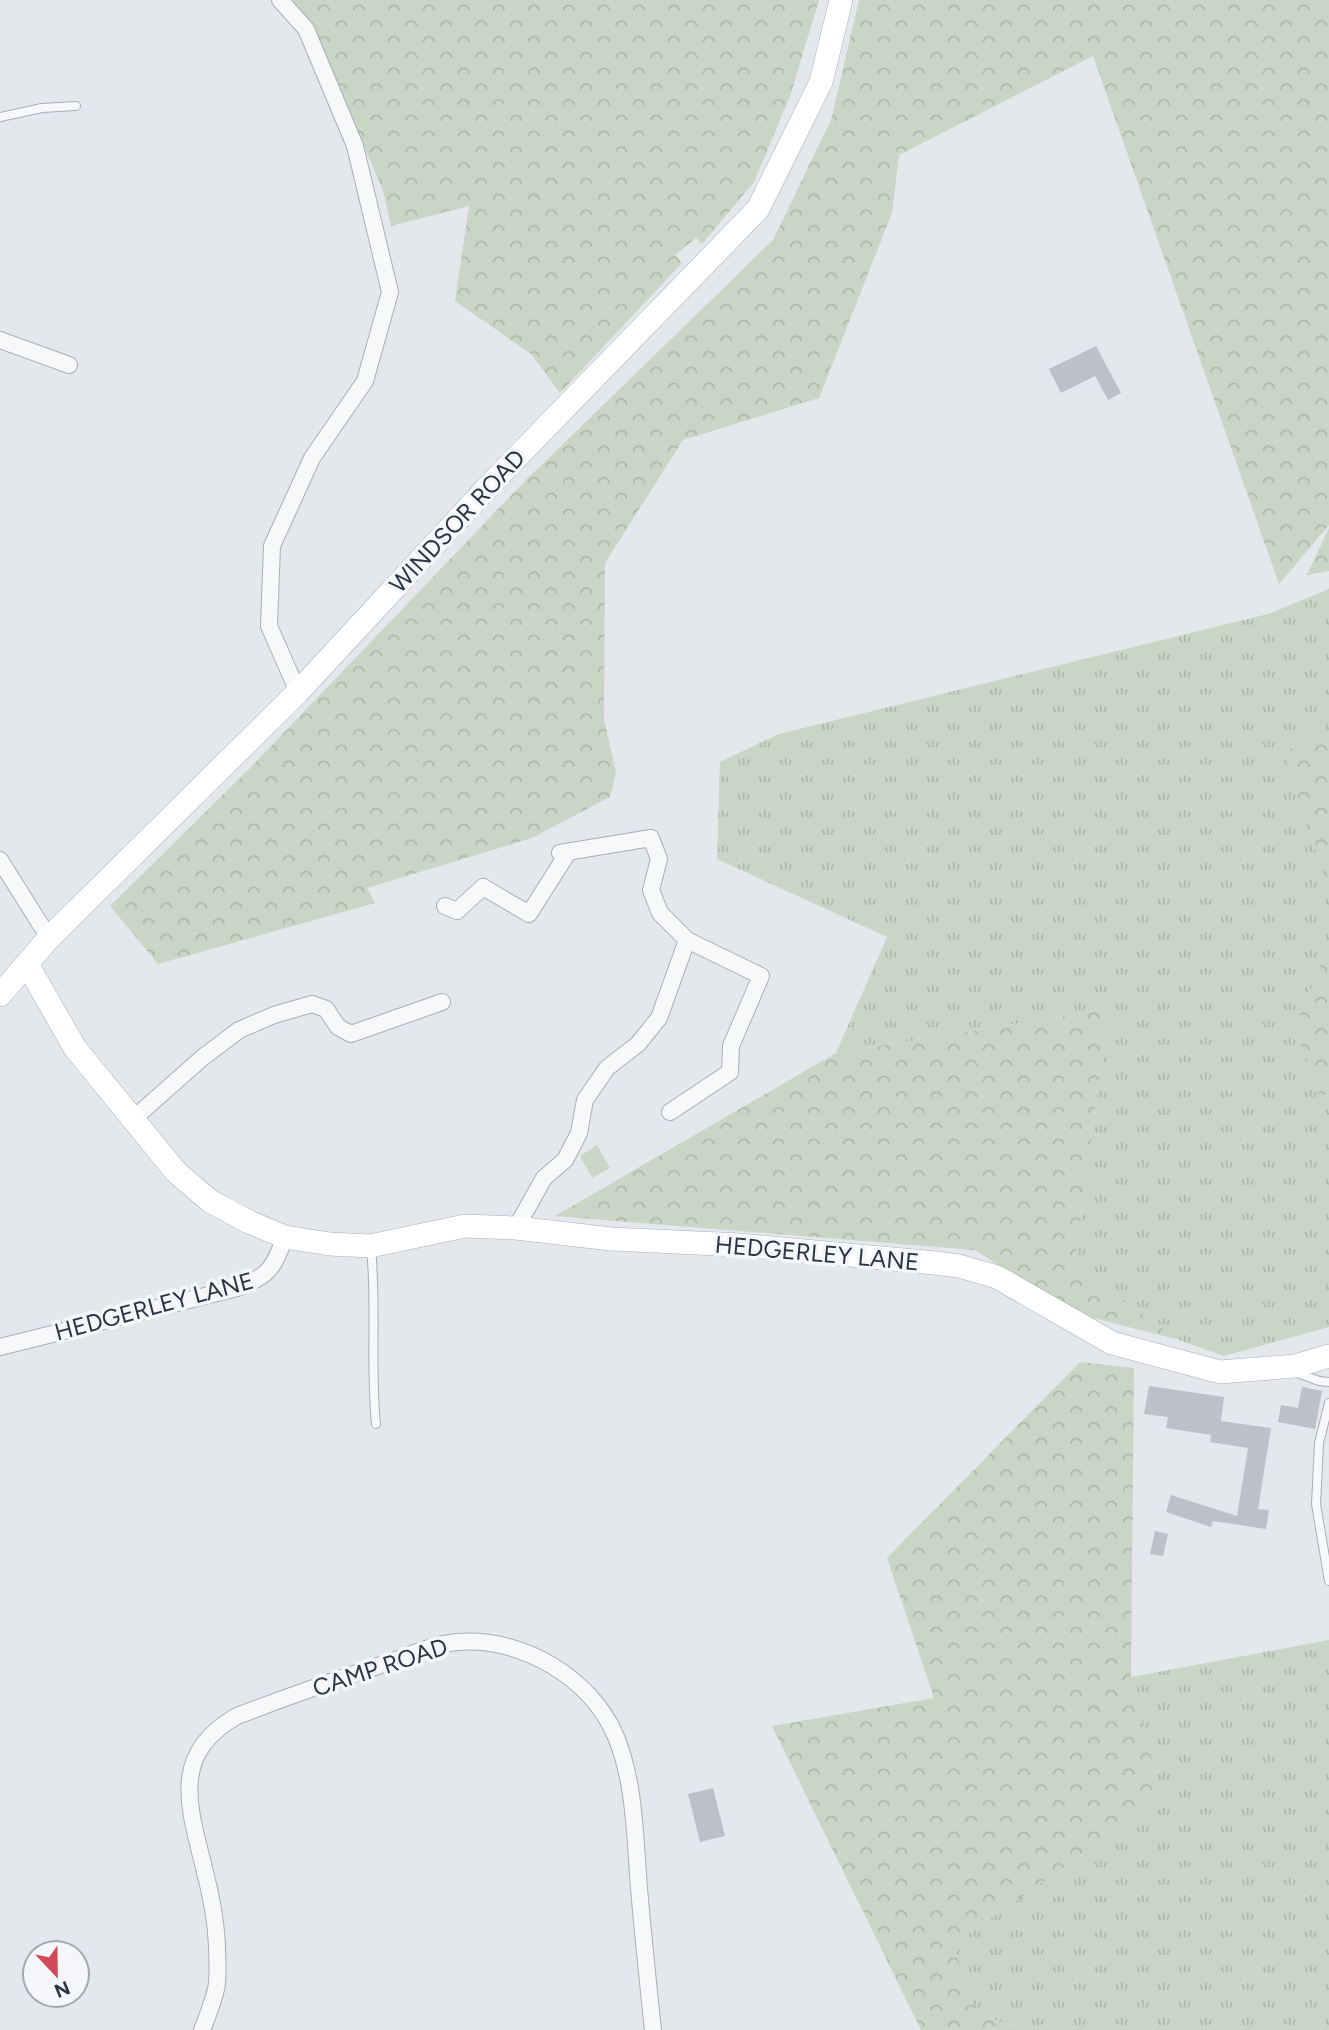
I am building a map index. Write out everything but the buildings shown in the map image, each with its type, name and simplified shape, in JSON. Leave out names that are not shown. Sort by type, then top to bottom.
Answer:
[{"type":"street","points":[[280,0],[306,29],[355,146],[390,292],[365,382],[312,458],[272,546],[269,626],[298,692]]},
{"type":"street","name":"WINDSOR ROAD","points":[[0,995],[49,938],[298,692],[486,489],[758,209],[821,82],[841,0]]},
{"type":"street","points":[[0,340],[69,365]]},
{"type":"street","points":[[445,906],[457,911],[484,887],[529,914],[564,852],[651,838],[659,859],[651,890],[660,913],[687,940],[761,976],[732,1046],[730,1072],[670,1112]]},
{"type":"street","points":[[0,860],[49,938]]},
{"type":"street","points":[[516,1228],[544,1178],[565,1160],[579,1133],[586,1100],[607,1068],[638,1044],[659,1018],[687,940]]},
{"type":"street","name":"HEDGERLEY LANE","points":[[27,964],[75,1048],[176,1172],[210,1201],[285,1237],[330,1244],[370,1245],[465,1226],[516,1228],[611,1239],[740,1245],[959,1266],[997,1277],[1112,1343],[1220,1371],[1287,1366],[1329,1356]]},
{"type":"street","points":[[132,1120],[202,1058],[239,1030],[274,1015],[312,1004],[326,1009],[338,1027],[351,1034],[442,1002]]},
{"type":"street","name":"HEDGERLEY LANE","points":[[0,1347],[237,1288],[260,1279],[273,1267],[285,1237]]},
{"type":"street","name":"CAMP ROAD","points":[[202,2030],[217,1987],[217,1945],[206,1875],[190,1806],[188,1780],[196,1754],[219,1726],[237,1716],[423,1650],[461,1642],[505,1646],[538,1658],[564,1673],[584,1690],[600,1709],[615,1735],[625,1763],[634,1825],[653,2030]]},
{"type":"lane","points":[[0,117],[42,108],[76,106]]},
{"type":"lane","points":[[370,1245],[374,1279],[372,1385],[376,1424]]},
{"type":"lane","points":[[1287,1366],[1299,1374],[1329,1382]]},
{"type":"lane","points":[[1329,1403],[1319,1444],[1316,1504],[1329,1581]]},
{"type":"green space","points":[[272,0],[819,0],[790,96],[754,182],[702,244],[696,238],[675,255],[682,263],[560,393],[531,354],[455,301],[469,206],[391,226],[383,190],[320,46]]},
{"type":"green space","points":[[859,0],[1329,0],[1329,525],[1279,584],[1093,56],[899,155],[892,213],[819,398],[683,440],[605,563],[604,719],[616,773],[610,797],[532,838],[367,888],[375,903],[158,964],[110,906],[251,767],[526,480],[773,240],[831,120]]},
{"type":"green space","points":[[1329,528],[1329,571],[1307,575]]},
{"type":"green space","points":[[1329,589],[1329,1327],[1224,1356],[1176,1339],[1075,1263],[1108,1009],[836,1053],[887,937],[717,859],[720,762],[779,734],[1268,614]]},
{"type":"green space","points":[[1329,730],[1329,893],[1283,752]]},
{"type":"green space","points":[[1329,943],[1329,1091],[1320,1098],[1295,1028]]},
{"type":"green space","points":[[1108,1009],[1075,1263],[1176,1339],[1073,1313],[975,1250],[555,1216],[836,1053]]},
{"type":"green space","points":[[597,1145],[610,1168],[592,1178],[580,1156]]},
{"type":"green space","points":[[1080,1362],[1134,1368],[1131,1677],[1162,1799],[953,1945],[977,2013],[1021,2030],[921,2030],[772,1726],[934,1698],[887,1558]]},
{"type":"green space","points":[[1329,1640],[1329,2030],[1021,2030],[977,2013],[952,1945],[1162,1799],[1131,1677]]}]
